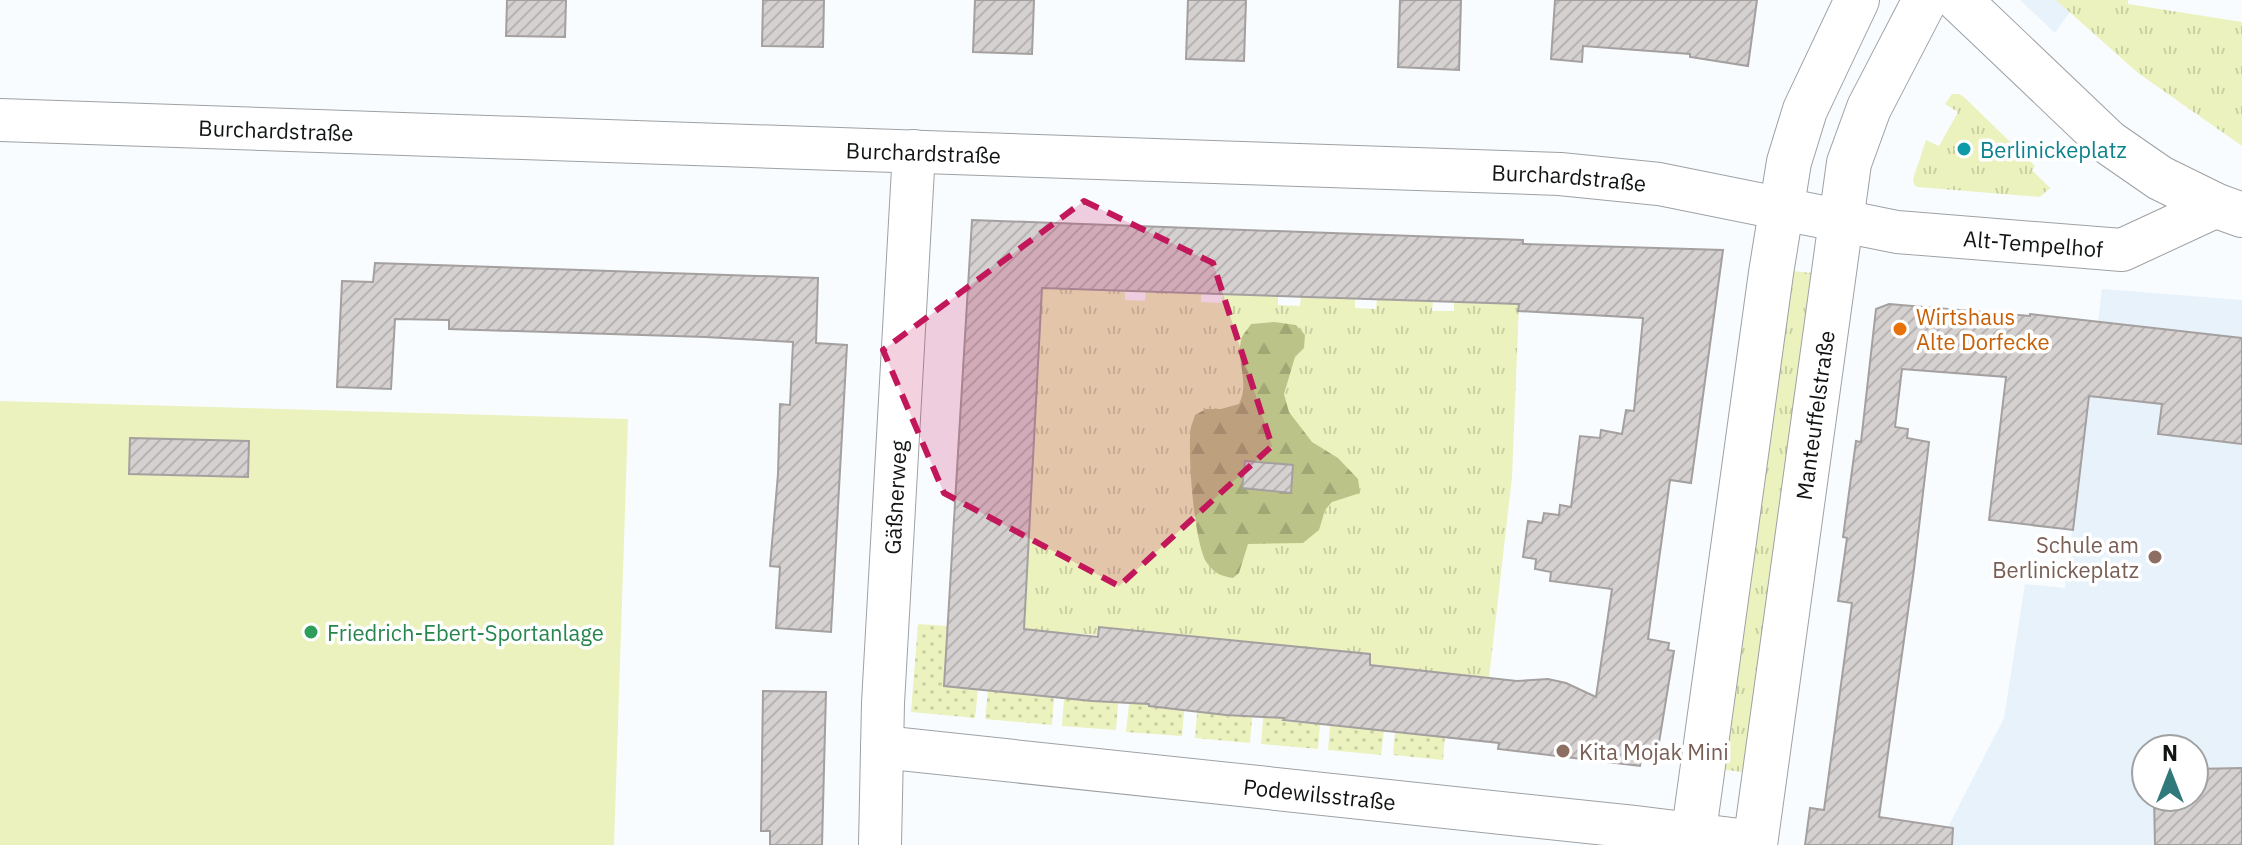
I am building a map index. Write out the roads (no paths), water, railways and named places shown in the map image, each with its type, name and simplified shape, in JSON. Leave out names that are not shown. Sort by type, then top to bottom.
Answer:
[{"type":"main road","points":[[1693,840],[1789,162],[1805,110],[1857,0]]},
{"type":"main road","name":"Manteuffelstraße","points":[[1755,844],[1849,163],[1882,80],[1925,0]]},
{"type":"main road","name":"Alt-Tempelhof","points":[[1959,0],[2108,142],[2160,178],[2230,210]]},
{"type":"street","name":"Burchardstraße","points":[[0,120],[1545,173],[1659,184],[1841,222]]},
{"type":"street","name":"Gäßnerweg","points":[[880,845],[883,703],[914,151]]},
{"type":"street","name":"Alt-Tempelhof","points":[[1841,222],[1897,232],[2122,250],[2230,210]]},
{"type":"street","name":"Podewilsstraße","points":[[882,747],[1693,840],[1755,844]]},
{"type":"place","name":"Berlinickeplatz","points":[[1964,149]]},
{"type":"place","name":"Wirtshaus Alte Dorfecke","points":[[1900,329]]},
{"type":"place","name":"Schule am Berlinickeplatz","points":[[2155,557]]},
{"type":"place","name":"Friedrich-Ebert-Sportanlage","points":[[311,632]]},
{"type":"place","name":"Kita Mojak Mini","points":[[1563,751]]}]
